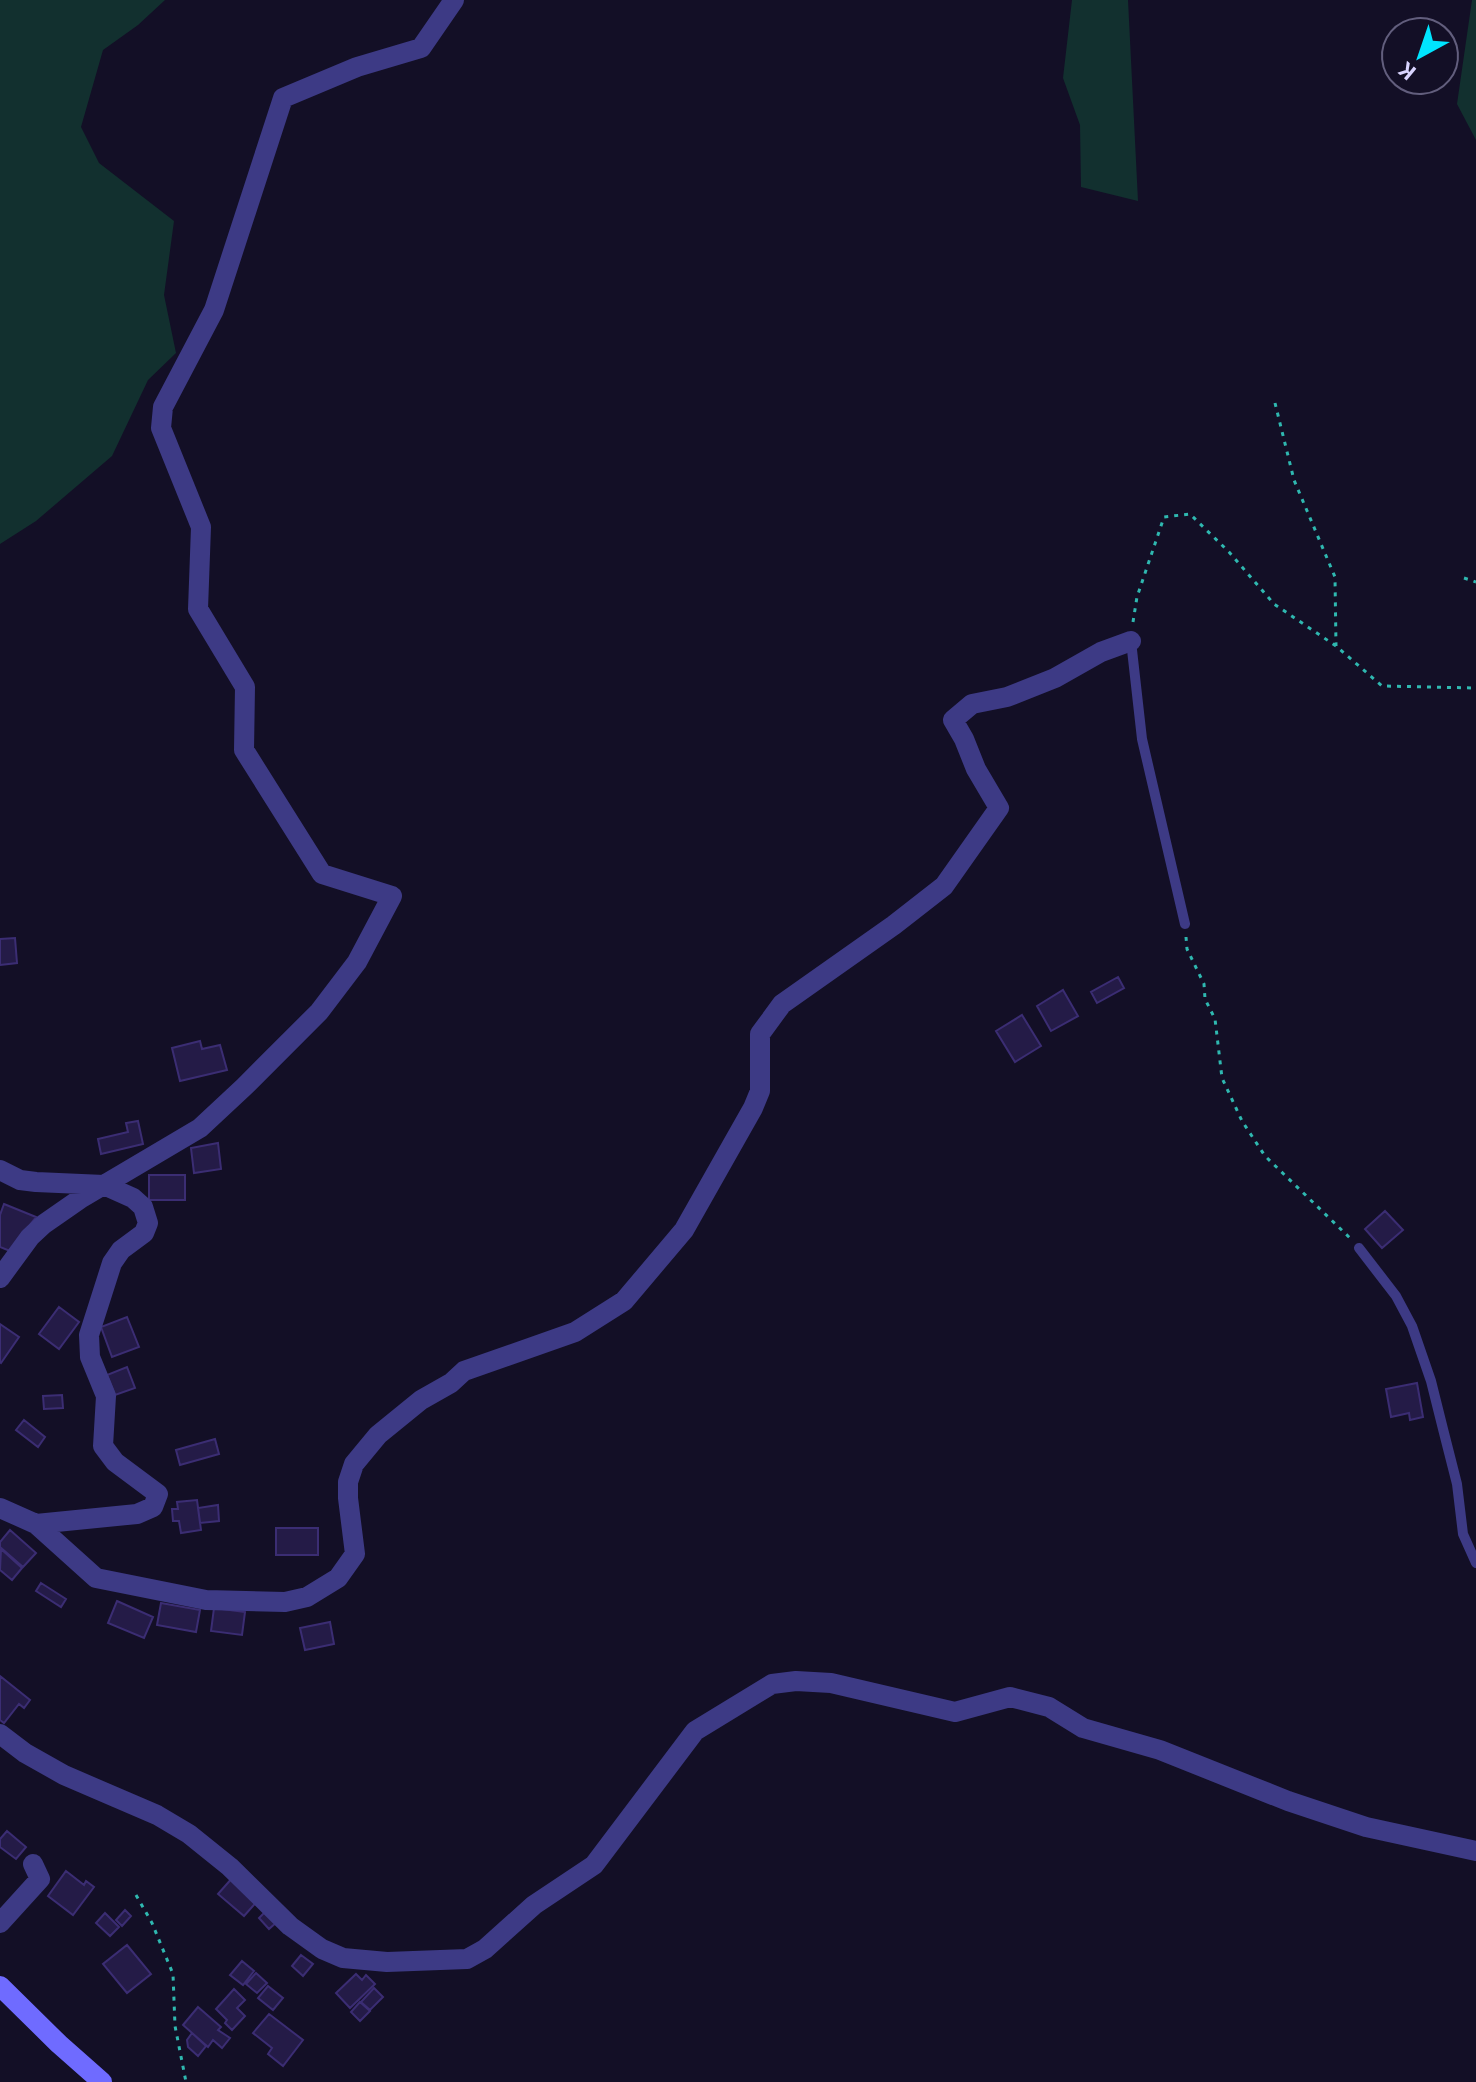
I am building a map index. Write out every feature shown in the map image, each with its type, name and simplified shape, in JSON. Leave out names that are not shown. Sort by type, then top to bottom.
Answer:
[{"type":"street","points":[[0,1278],[30,1237],[44,1224],[200,1128],[244,1087],[319,1012],[357,962],[392,896],[322,874],[244,750],[245,687],[198,609],[201,527],[161,428],[163,407],[214,310],[283,98],[357,67],[421,48],[454,0]]},
{"type":"street","points":[[0,1508],[36,1524],[96,1578],[206,1600],[285,1602],[307,1597],[338,1578],[355,1554],[348,1482],[354,1464],[378,1435],[421,1400],[451,1383],[464,1371],[575,1332],[624,1301],[684,1230],[753,1108],[760,1091],[760,1034],[782,1004],[944,886],[999,808],[953,720],[972,704],[1007,697],[1055,678],[1101,652],[1131,641]]},
{"type":"street","points":[[0,1170],[20,1180],[104,1185],[133,1198],[143,1207],[148,1223],[144,1233],[121,1250],[112,1263],[89,1335],[90,1357],[106,1396],[103,1446],[115,1462],[158,1494],[153,1507],[137,1514],[36,1524]]},
{"type":"street","points":[[0,1734],[25,1753],[64,1775],[157,1815],[189,1834],[230,1867],[290,1926],[322,1949],[343,1958],[387,1962],[467,1959],[485,1949],[534,1905],[594,1865],[695,1731],[772,1684],[796,1681],[831,1683],[955,1712],[1010,1697],[1049,1707],[1083,1728],[1160,1750],[1288,1801],[1366,1827],[1476,1851]]},
{"type":"street","points":[[0,1923],[40,1879],[33,1864]]},
{"type":"street","points":[[0,1986],[92,2079]]},
{"type":"lane","points":[[1131,641],[1142,739],[1185,924]]},
{"type":"lane","points":[[1359,1248],[1396,1296],[1412,1326],[1431,1381],[1457,1484],[1463,1534],[1476,1563]]},
{"type":"path","points":[[1275,403],[1294,480],[1335,577],[1336,646]]},
{"type":"path","points":[[1131,641],[1137,597],[1164,517],[1190,514],[1229,552],[1274,604],[1336,646],[1382,686],[1476,688]]},
{"type":"path","points":[[1464,578],[1476,582]]},
{"type":"path","points":[[1185,924],[1187,949],[1204,984],[1205,999],[1215,1019],[1222,1078],[1242,1121],[1265,1156],[1359,1248]]},
{"type":"path","points":[[136,1895],[152,1923],[173,1974],[175,2026],[186,2082]]},
{"type":"green space","points":[[0,0],[165,0],[138,25],[103,50],[81,127],[99,163],[174,221],[164,295],[176,353],[148,380],[112,456],[36,521],[0,544]]},
{"type":"green space","points":[[1072,0],[1128,0],[1138,201],[1081,187],[1080,125],[1063,78]]},
{"type":"green space","points":[[1472,0],[1476,0],[1476,140],[1457,104]]},
{"type":"building","points":[[15,938],[17,963],[0,965],[0,939]]},
{"type":"building","points":[[1118,977],[1124,988],[1097,1003],[1091,992]]},
{"type":"building","points":[[1063,990],[1078,1016],[1051,1031],[1037,1006]]},
{"type":"building","points":[[1022,1015],[1041,1046],[1015,1062],[996,1031]]},
{"type":"building","points":[[200,1041],[202,1049],[220,1045],[227,1070],[180,1081],[172,1048]]},
{"type":"building","points":[[138,1121],[143,1144],[101,1154],[98,1139],[128,1132],[126,1123]]},
{"type":"building","points":[[218,1143],[221,1169],[194,1173],[191,1148]]},
{"type":"building","points":[[149,1175],[185,1175],[185,1200],[149,1200]]},
{"type":"building","points":[[4,1204],[36,1217],[10,1251],[0,1247],[0,1215]]},
{"type":"building","points":[[1385,1211],[1403,1230],[1382,1248],[1365,1229]]},
{"type":"building","points":[[59,1307],[79,1322],[59,1349],[39,1334]]},
{"type":"building","points":[[127,1317],[139,1347],[112,1357],[101,1327]]},
{"type":"building","points":[[0,1324],[19,1337],[1,1363],[0,1362]]},
{"type":"building","points":[[127,1367],[135,1388],[115,1395],[107,1375]]},
{"type":"building","points":[[1417,1383],[1423,1417],[1410,1420],[1409,1413],[1391,1417],[1386,1389]]},
{"type":"building","points":[[62,1395],[63,1408],[44,1409],[43,1396]]},
{"type":"building","points":[[24,1420],[45,1437],[38,1447],[16,1430]]},
{"type":"building","points":[[215,1439],[219,1454],[180,1465],[176,1450]]},
{"type":"building","points":[[197,1500],[201,1530],[181,1533],[179,1521],[173,1521],[172,1509],[178,1509],[177,1502]]},
{"type":"building","points":[[218,1505],[219,1521],[200,1523],[198,1508]]},
{"type":"building","points":[[276,1528],[318,1528],[318,1555],[276,1555]]},
{"type":"building","points":[[10,1530],[36,1553],[23,1567],[0,1547],[0,1542]]},
{"type":"building","points":[[1,1549],[22,1568],[12,1580],[0,1570]]},
{"type":"building","points":[[41,1583],[66,1599],[61,1607],[36,1591]]},
{"type":"building","points":[[117,1601],[153,1617],[144,1638],[108,1623]]},
{"type":"building","points":[[161,1603],[200,1610],[196,1632],[157,1625]]},
{"type":"building","points":[[214,1608],[245,1612],[242,1635],[211,1631]]},
{"type":"building","points":[[330,1622],[334,1644],[305,1650],[300,1628]]},
{"type":"building","points":[[0,1676],[30,1700],[24,1708],[19,1704],[4,1723],[0,1720]]},
{"type":"building","points":[[7,1831],[26,1847],[16,1859],[0,1847],[0,1839]]},
{"type":"building","points":[[66,1871],[84,1885],[86,1881],[94,1887],[73,1915],[48,1896]]},
{"type":"building","points":[[234,1876],[260,1898],[244,1916],[218,1894]]},
{"type":"building","points":[[125,1910],[131,1916],[122,1926],[116,1920]]},
{"type":"building","points":[[267,1910],[278,1921],[269,1929],[259,1918]]},
{"type":"building","points":[[105,1913],[119,1927],[110,1936],[96,1923]]},
{"type":"building","points":[[127,1945],[151,1974],[127,1993],[103,1964]]},
{"type":"building","points":[[301,1955],[313,1964],[303,1976],[292,1966]]},
{"type":"building","points":[[242,1961],[254,1971],[243,1985],[230,1975]]},
{"type":"building","points":[[256,1973],[267,1983],[257,1993],[246,1984]]},
{"type":"building","points":[[356,1974],[362,1980],[366,1975],[375,1984],[350,2008],[336,1993]]},
{"type":"building","points":[[268,1986],[283,1998],[273,2010],[258,1998]]},
{"type":"building","points":[[374,1988],[383,1997],[370,2010],[361,2002]]},
{"type":"building","points":[[234,1989],[245,2000],[237,2008],[245,2016],[232,2030],[216,2009]]},
{"type":"building","points":[[360,2002],[370,2011],[360,2021],[351,2012]]},
{"type":"building","points":[[198,2007],[221,2027],[218,2030],[230,2038],[222,2048],[213,2040],[208,2047],[183,2025]]},
{"type":"building","points":[[269,2014],[303,2040],[283,2066],[268,2054],[272,2048],[253,2033]]},
{"type":"building","points":[[192,2033],[206,2046],[198,2056],[188,2047],[187,2040]]}]
